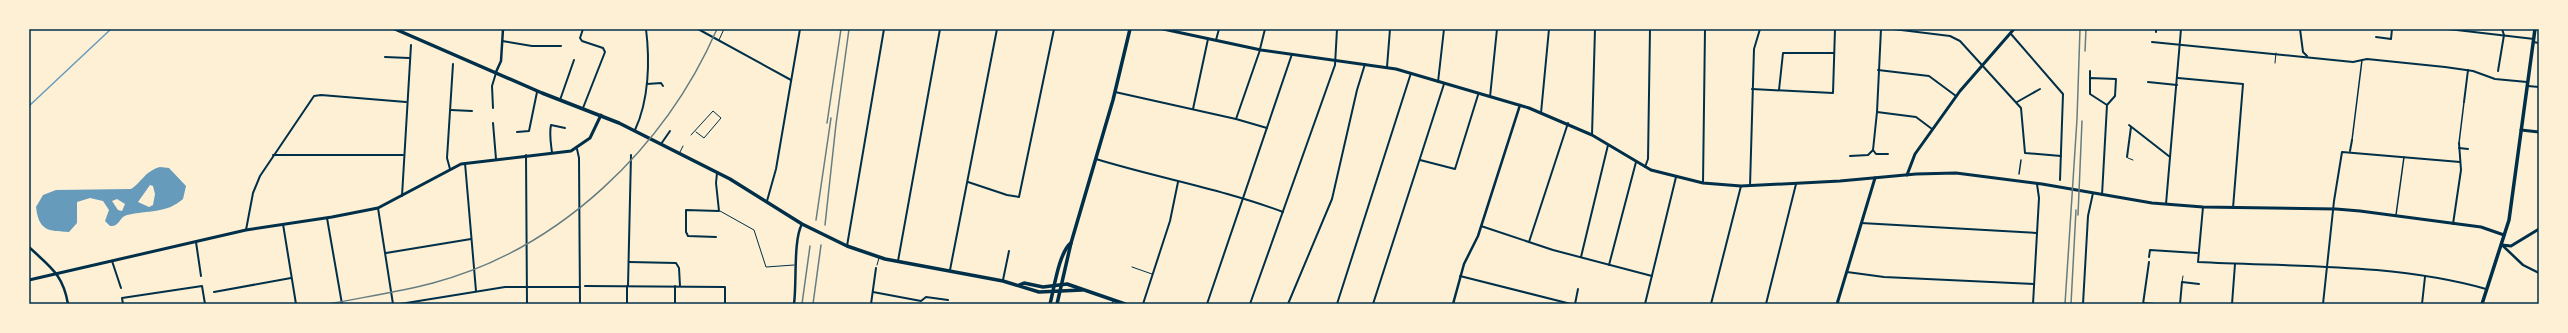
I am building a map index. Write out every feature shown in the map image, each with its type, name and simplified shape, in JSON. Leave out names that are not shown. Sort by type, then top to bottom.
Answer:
[{"type":"main road","points":[[395,29],[538,91],[600,115],[634,131],[660,146],[717,173],[767,201],[802,224],[847,246],[879,257],[1019,285],[1055,286],[1062,284],[1078,286],[1082,290],[1112,302],[1125,304]]},
{"type":"main road","points":[[1057,304],[1071,243],[1117,93],[1130,29]]},
{"type":"main road","points":[[1163,29],[1260,49],[1386,67],[1411,73],[1478,95],[1520,105],[1568,123],[1608,144],[1645,167],[1703,183],[1750,186],[1956,173],[2037,183],[2102,195],[2166,204],[2233,208],[2333,209],[2481,227],[2504,235]]},
{"type":"main road","points":[[1908,175],[1912,161],[1932,129],[1956,96],[2014,29]]},
{"type":"main road","points":[[2482,304],[2504,235],[2535,29]]},
{"type":"main road","points":[[29,280],[57,272],[246,230],[327,218],[378,208],[402,197],[450,169],[465,163],[526,155],[552,154],[577,149],[592,134],[600,115]]},
{"type":"main road","points":[[2521,130],[2539,132]]},
{"type":"main road","points":[[1837,304],[1875,178]]},
{"type":"main road","points":[[2502,245],[2511,246],[2539,229]]},
{"type":"main road","points":[[1050,304],[1060,264],[1071,243]]},
{"type":"main road","points":[[1019,285],[1022,288],[1039,292],[1082,290]]},
{"type":"street","points":[[493,108],[492,86],[501,61],[503,29]]},
{"type":"street","points":[[583,29],[580,38],[582,42],[603,48],[605,52],[583,108]]},
{"type":"street","points":[[634,131],[647,84],[649,53],[646,29]]},
{"type":"street","points":[[698,29],[791,80]]},
{"type":"street","points":[[767,201],[776,169],[800,29]]},
{"type":"street","points":[[847,246],[884,29]]},
{"type":"street","points":[[898,261],[940,29]]},
{"type":"street","points":[[950,270],[997,29]]},
{"type":"street","points":[[968,182],[1007,195],[1019,197],[1054,29]]},
{"type":"street","points":[[1216,40],[1219,29]]},
{"type":"street","points":[[1236,119],[1260,49],[1265,29]]},
{"type":"street","points":[[1250,304],[1335,60],[1337,29]]},
{"type":"street","points":[[1386,67],[1390,29]]},
{"type":"street","points":[[1438,82],[1444,29]]},
{"type":"street","points":[[1490,98],[1497,29]]},
{"type":"street","points":[[1541,113],[1549,29]]},
{"type":"street","points":[[1592,135],[1594,29]]},
{"type":"street","points":[[1645,167],[1648,159],[1650,29]]},
{"type":"street","points":[[1703,183],[1705,29]]},
{"type":"street","points":[[1750,186],[1754,42],[1760,29]]},
{"type":"street","points":[[1752,89],[1833,93],[1835,29]]},
{"type":"street","points":[[1850,156],[1868,155],[1873,150],[1878,112],[1878,70],[1881,29]]},
{"type":"street","points":[[1893,29],[1955,38],[2017,102],[2023,114],[2025,153],[2061,156]]},
{"type":"street","points":[[2166,204],[2181,29]]},
{"type":"street","points":[[2300,29],[2303,52],[2306,56]]},
{"type":"street","points":[[2376,37],[2392,39],[2392,29]]},
{"type":"street","points":[[2448,29],[2533,40],[2539,43]]},
{"type":"street","points":[[2498,71],[2504,36],[2502,29]]},
{"type":"street","points":[[2011,34],[2063,94],[2060,180]]},
{"type":"street","points":[[1193,109],[1208,39]]},
{"type":"street","points":[[502,41],[532,46],[561,46]]},
{"type":"street","points":[[2152,42],[2306,56],[2353,62],[2367,59],[2468,70],[2495,79],[2539,87]]},
{"type":"street","points":[[402,197],[406,102],[411,45]]},
{"type":"street","points":[[1779,90],[1783,53],[1834,53]]},
{"type":"street","points":[[1207,304],[1292,54]]},
{"type":"street","points":[[385,56],[409,58]]},
{"type":"street","points":[[560,100],[574,60]]},
{"type":"street","points":[[2350,151],[2362,60]]},
{"type":"street","points":[[450,169],[447,158],[453,64]]},
{"type":"street","points":[[1288,304],[1332,199],[1357,90],[1365,64]]},
{"type":"street","points":[[1878,70],[1929,76],[1956,96]]},
{"type":"street","points":[[2453,224],[2460,162],[2459,143],[2468,70]]},
{"type":"street","points":[[2090,71],[2090,94],[2107,105]]},
{"type":"street","points":[[1337,304],[1411,73]]},
{"type":"street","points":[[2090,78],[2116,80],[2115,96],[2107,105],[2102,195]]},
{"type":"street","points":[[2178,78],[2243,84],[2233,208]]},
{"type":"street","points":[[2148,82],[2177,85]]},
{"type":"street","points":[[647,84],[664,84]]},
{"type":"street","points":[[1373,304],[1444,84]]},
{"type":"street","points":[[2017,102],[2040,89]]},
{"type":"street","points":[[517,132],[530,130],[538,91]]},
{"type":"street","points":[[1117,93],[1236,119],[1267,128]]},
{"type":"street","points":[[246,230],[256,184],[273,155],[314,96],[321,95],[406,102]]},
{"type":"street","points":[[1420,160],[1455,169],[1478,95]]},
{"type":"street","points":[[1453,304],[1460,276],[1481,226],[1520,105]]},
{"type":"street","points":[[451,110],[472,111]]},
{"type":"street","points":[[1878,112],[1916,117],[1932,129]]},
{"type":"street","points":[[493,123],[496,159]]},
{"type":"street","points":[[1529,242],[1568,123]]},
{"type":"street","points":[[552,154],[552,141],[549,133],[550,125],[565,128]]},
{"type":"street","points":[[2127,157],[2130,125],[2170,157]]},
{"type":"street","points":[[660,146],[670,131]]},
{"type":"street","points":[[1581,257],[1608,144]]},
{"type":"street","points":[[2459,148],[2468,149]]},
{"type":"street","points":[[577,149],[579,158],[580,304]]},
{"type":"street","points":[[1873,150],[1876,154],[1888,154]]},
{"type":"street","points":[[2323,304],[2333,209],[2341,154],[2345,151],[2350,151],[2460,162]]},
{"type":"street","points":[[273,155],[403,155]]},
{"type":"street","points":[[526,155],[527,304]]},
{"type":"street","points":[[627,304],[631,155]]},
{"type":"street","points":[[2396,216],[2404,157]]},
{"type":"street","points":[[1096,159],[1178,182],[1243,198],[1283,212]]},
{"type":"street","points":[[2019,174],[2020,160]]},
{"type":"street","points":[[1609,265],[1637,162]]},
{"type":"street","points":[[465,163],[476,291]]},
{"type":"street","points":[[716,237],[688,236],[686,232],[686,210],[719,211],[716,183],[717,173]]},
{"type":"street","points":[[1645,304],[1676,176]]},
{"type":"street","points":[[1143,304],[1170,221],[1178,182]]},
{"type":"street","points":[[2033,304],[2037,233],[2037,183]]},
{"type":"street","points":[[1766,304],[1796,184]]},
{"type":"street","points":[[1711,304],[1741,186]]},
{"type":"street","points":[[2083,304],[2088,216],[2093,193]]},
{"type":"street","points":[[2203,207],[2197,253],[2198,262],[2328,265],[2425,277],[2486,289]]},
{"type":"street","points":[[378,208],[393,304]]},
{"type":"street","points":[[327,218],[342,304]]},
{"type":"street","points":[[1861,223],[2037,233]]},
{"type":"street","points":[[283,224],[296,304]]},
{"type":"street","points":[[794,304],[797,265],[797,237],[802,224]]},
{"type":"street","points":[[1481,226],[1529,242],[1652,276]]},
{"type":"street","points":[[386,253],[471,239]]},
{"type":"street","points":[[196,241],[201,276]]},
{"type":"street","points":[[2502,245],[2523,265],[2539,273]]},
{"type":"street","points":[[29,247],[57,272],[65,288],[68,304]]},
{"type":"street","points":[[2149,257],[2150,250],[2197,253]]},
{"type":"street","points":[[1002,281],[1008,251]]},
{"type":"street","points":[[112,261],[121,288]]},
{"type":"street","points":[[628,262],[676,263],[679,268],[680,286]]},
{"type":"street","points":[[2149,262],[2143,303],[2155,304]]},
{"type":"street","points":[[2232,304],[2235,264]]},
{"type":"street","points":[[871,304],[876,268]]},
{"type":"street","points":[[1847,272],[1884,277],[2034,284]]},
{"type":"street","points":[[1460,276],[1571,304]]},
{"type":"street","points":[[2422,304],[2425,277]]},
{"type":"street","points":[[214,292],[292,278]]},
{"type":"street","points":[[2180,304],[2182,282],[2199,284]]},
{"type":"street","points":[[123,304],[122,298],[202,286],[205,304]]},
{"type":"street","points":[[400,304],[476,291],[527,286],[580,287]]},
{"type":"street","points":[[585,286],[726,287],[725,304]]},
{"type":"street","points":[[675,286],[675,304]]},
{"type":"street","points":[[1575,304],[1578,290]]},
{"type":"street","points":[[873,292],[921,301],[926,297],[948,300]]},
{"type":"lane","points":[[719,40],[724,29]]},
{"type":"lane","points":[[2274,53],[2275,63]]},
{"type":"lane","points":[[691,135],[696,132],[713,111],[721,118],[704,138],[696,132]]},
{"type":"lane","points":[[679,155],[683,146]]},
{"type":"lane","points":[[2127,157],[2133,160]]},
{"type":"lane","points":[[719,211],[754,230],[766,267],[797,265]]},
{"type":"lane","points":[[877,265],[879,257]]},
{"type":"lane","points":[[1132,267],[1153,274]]},
{"type":"lane","points":[[2182,282],[2183,276]]},
{"type":"water","points":[[160,167],[169,168],[186,186],[183,199],[177,204],[156,211],[127,215],[124,216],[116,225],[110,226],[105,221],[109,210],[103,201],[90,198],[77,202],[77,223],[69,232],[50,230],[39,221],[36,207],[43,195],[56,190],[131,189],[147,174]],"holes":[[[150,185],[153,186],[155,194],[153,205],[149,207],[138,202]],[[117,199],[125,204],[122,211],[118,210],[112,201]]]},
{"type":"waterway","points":[[29,106],[111,29]]},
{"type":"railway","points":[[329,304],[433,283],[480,267],[524,246],[565,219],[603,188],[638,153],[669,114],[695,73],[717,29]]},
{"type":"railway","points":[[827,123],[841,29]]},
{"type":"railway","points":[[825,225],[836,124],[849,29]]},
{"type":"railway","points":[[2065,304],[2077,119],[2080,29]]},
{"type":"railway","points":[[2085,51],[2086,29]]},
{"type":"railway","points":[[816,220],[831,118]]},
{"type":"railway","points":[[2078,215],[2082,121]]},
{"type":"railway","points":[[2071,304],[2076,210]]},
{"type":"railway","points":[[813,304],[821,245]]},
{"type":"railway","points":[[802,304],[810,246]]}]
